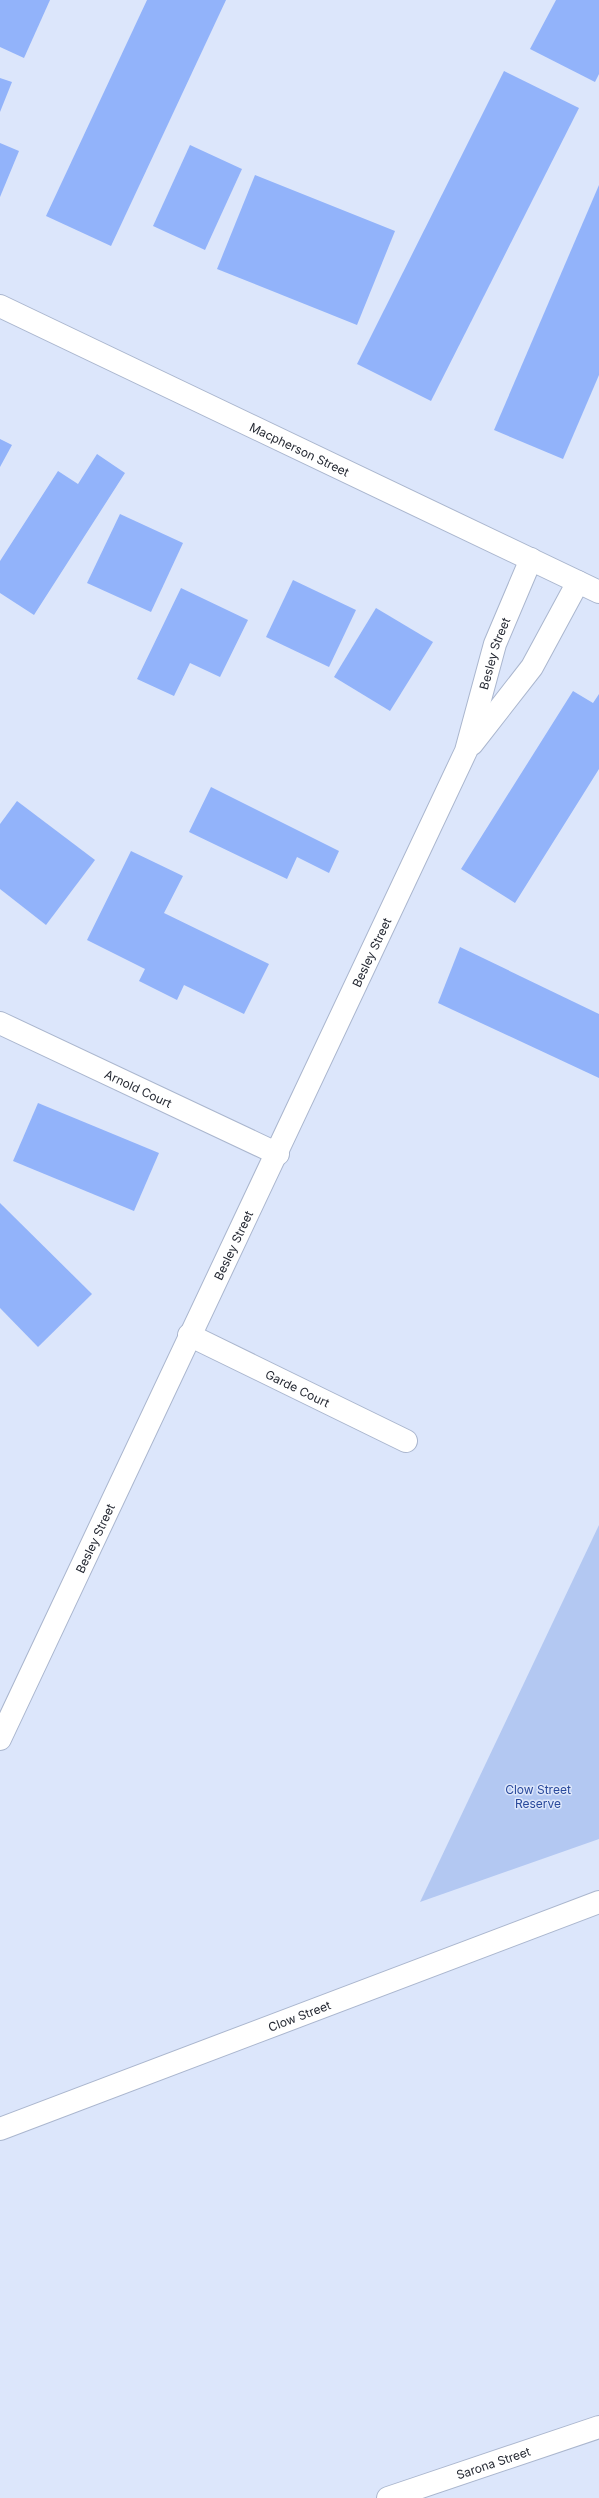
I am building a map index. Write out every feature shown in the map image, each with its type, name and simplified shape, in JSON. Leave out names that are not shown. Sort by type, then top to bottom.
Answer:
[{"type":"street","name":"Macpherson Street","points":[[0,306],[599,592]]},
{"type":"street","name":"Besley Street","points":[[0,1737],[189,1335],[278,1154],[466,751],[495,644],[532,559]]},
{"type":"street","name":"Besley Street","points":[[466,751],[532,667],[578,582]]},
{"type":"street","name":"Arnold Court","points":[[0,1023],[278,1154]]},
{"type":"street","name":"Garde Court","points":[[189,1335],[406,1441]]},
{"type":"street","name":"Clow Street","points":[[0,2129],[599,1902]]},
{"type":"street","name":"Sarona Street","points":[[388,2498],[599,2428]]},
{"type":"green space","name":"Clow Street Reserve","points":[[599,1525],[599,1839],[420,1902]]},
{"type":"building","points":[[0,0],[50,0],[24,58],[0,47]]},
{"type":"building","points":[[147,0],[226,0],[111,246],[46,216]]},
{"type":"building","points":[[556,0],[599,0],[599,74],[595,82],[530,49]]},
{"type":"building","points":[[504,71],[579,108],[431,401],[357,364]]},
{"type":"building","points":[[0,78],[12,82],[0,112]]},
{"type":"building","points":[[0,143],[19,151],[0,197]]},
{"type":"building","points":[[190,145],[242,169],[205,250],[153,226]]},
{"type":"building","points":[[255,175],[395,231],[357,325],[217,269]]},
{"type":"building","points":[[599,185],[599,375],[563,459],[494,430]]},
{"type":"building","points":[[0,439],[12,445],[0,467]]},
{"type":"building","points":[[97,454],[125,473],[34,615],[0,593],[0,561],[58,471],[78,484]]},
{"type":"building","points":[[120,514],[183,543],[151,612],[87,583]]},
{"type":"building","points":[[293,580],[356,610],[329,667],[266,637]]},
{"type":"building","points":[[181,588],[248,620],[220,677],[190,663],[174,696],[137,679]]},
{"type":"building","points":[[376,608],[433,642],[390,711],[334,677]]},
{"type":"building","points":[[573,691],[593,703],[599,694],[599,769],[515,903],[461,869]]},
{"type":"building","points":[[211,787],[339,851],[329,873],[297,857],[287,879],[189,832]]},
{"type":"building","points":[[17,801],[95,860],[46,925],[0,889],[0,824]]},
{"type":"building","points":[[131,851],[183,876],[164,913],[269,964],[244,1014],[184,985],[177,1000],[139,981],[145,969],[87,940]]},
{"type":"building","points":[[460,947],[599,1014],[599,1078],[438,1003]]},
{"type":"building","points":[[38,1103],[159,1153],[134,1211],[13,1161]]},
{"type":"building","points":[[0,1203],[92,1294],[38,1347],[0,1308]]}]
